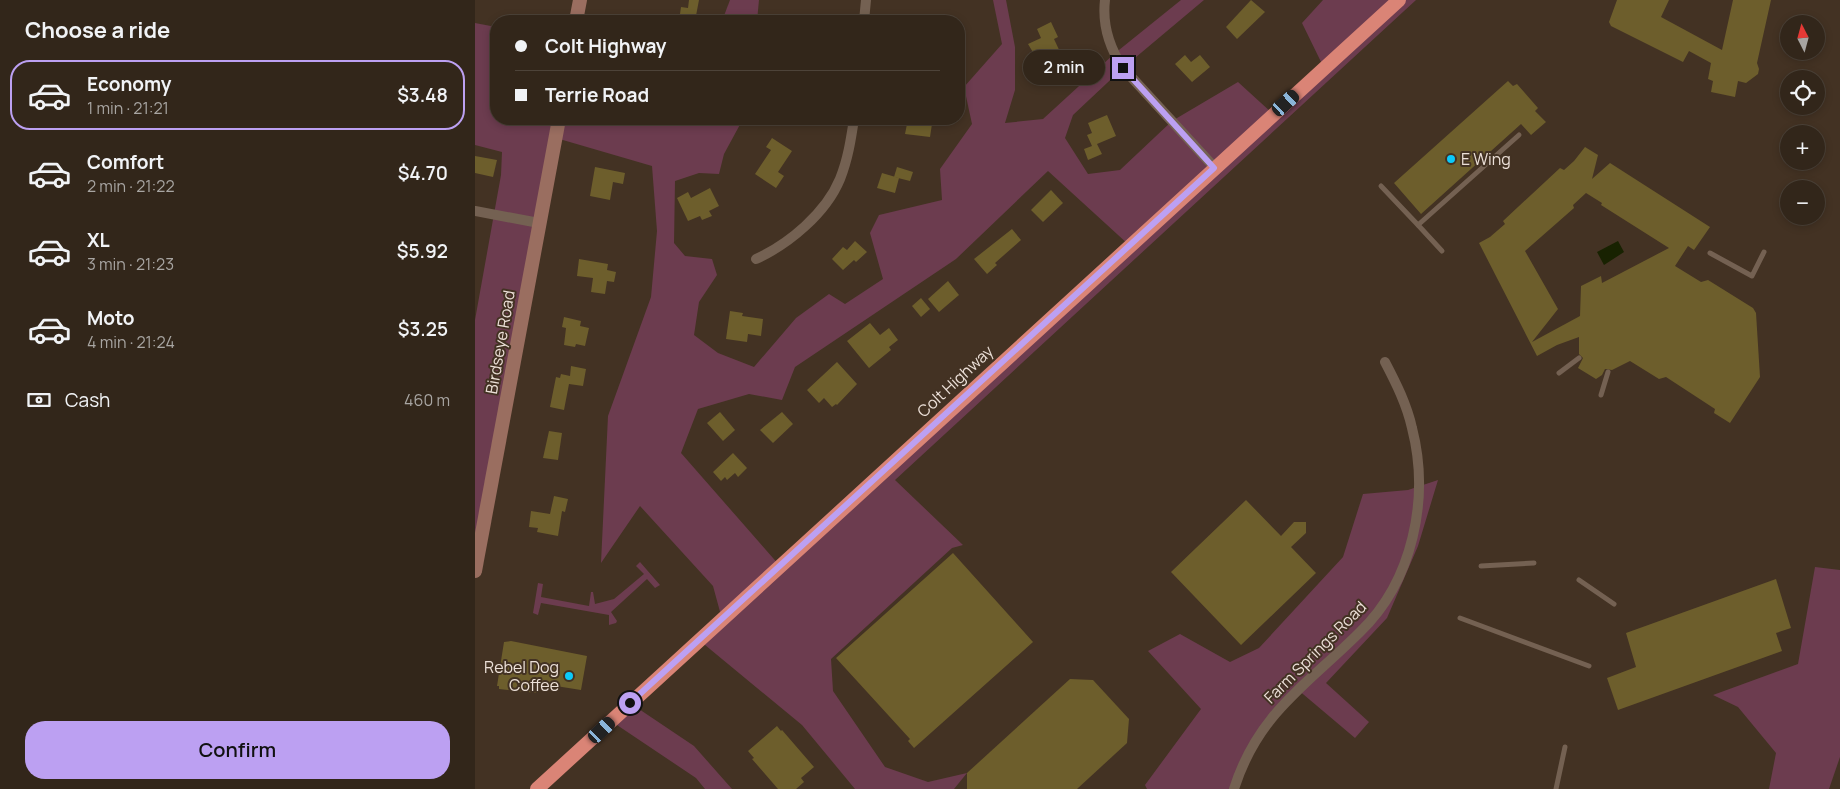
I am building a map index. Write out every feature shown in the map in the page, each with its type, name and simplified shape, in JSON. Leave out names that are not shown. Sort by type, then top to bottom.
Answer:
[{"type":"highway","name":"Colt Highway","points":[[537,789],[1399,0]]},
{"type":"main road","points":[[577,15],[580,0]]},
{"type":"main road","name":"Birdseye Road","points":[[476,564],[558,125]]},
{"type":"street","points":[[865,15],[866,0]]},
{"type":"street","points":[[1105,0],[1105,25],[1114,54],[1123,68],[1214,168]]},
{"type":"street","points":[[756,259],[788,241],[829,200],[840,181],[847,160],[853,125]]},
{"type":"street","points":[[475,211],[539,223]]},
{"type":"street","name":"Farm Springs Road","points":[[1234,789],[1247,755],[1269,719],[1297,688],[1361,632],[1379,612],[1393,589],[1408,555],[1419,495],[1417,450],[1412,427],[1402,398],[1385,362]]},
{"type":"lane","points":[[1418,225],[1519,135]]},
{"type":"lane","points":[[1381,186],[1442,251]]},
{"type":"lane","points":[[1710,253],[1752,276],[1764,252]]},
{"type":"lane","points":[[1559,373],[1579,358]]},
{"type":"lane","points":[[1601,395],[1608,372]]},
{"type":"lane","points":[[1481,566],[1533,563]]},
{"type":"lane","points":[[1579,580],[1614,604]]},
{"type":"lane","points":[[1460,618],[1589,666]]},
{"type":"lane","points":[[1556,789],[1565,747]]},
{"type":"shaded area","points":[[730,0],[759,0],[758,15],[724,15]]},
{"type":"shaded area","points":[[993,0],[1006,0],[1015,47],[1015,90],[1005,123],[1043,119],[1114,54],[1181,0],[1204,0],[1123,68],[1073,115],[1065,138],[1088,174],[1120,170],[1172,121],[1238,82],[1273,114],[1324,68],[1302,23],[1323,0],[1416,0],[895,480],[963,545],[952,548],[831,659],[833,691],[885,767],[928,782],[967,773],[954,789],[855,789],[802,725],[699,640],[722,619],[713,586],[640,506],[601,563],[608,416],[651,297],[657,231],[652,166],[556,138],[475,571],[475,320],[501,175],[502,152],[475,145],[475,23],[490,26],[490,125],[740,125],[724,154],[719,174],[699,173],[675,181],[674,243],[685,256],[712,259],[717,275],[699,302],[694,335],[718,353],[754,367],[796,318],[829,294],[845,304],[883,279],[870,233],[879,215],[942,200],[940,169],[972,124],[965,86],[1002,44]],"holes":[[[1048,171],[1129,245],[780,566],[681,453],[698,409],[749,394],[782,400],[795,367],[956,259]]]},
{"type":"shaded area","points":[[1618,241],[1624,252],[1604,265],[1597,252]]},
{"type":"shaded area","points":[[1438,480],[1418,546],[1387,618],[1326,683],[1369,722],[1355,738],[1297,689],[1281,704],[1234,789],[1147,789],[1145,785],[1201,709],[1148,651],[1180,634],[1230,662],[1259,648],[1343,557],[1363,494],[1408,490]]},
{"type":"shaded area","points":[[640,562],[660,585],[655,588],[647,579],[611,612],[617,621],[616,623],[609,625],[609,615],[541,603],[538,615],[533,613],[538,583],[543,584],[541,597],[589,606],[591,592],[593,592],[595,604],[614,599],[644,574],[636,566]]},
{"type":"shaded area","points":[[1815,567],[1840,570],[1840,757],[1829,789],[1769,789],[1776,753],[1738,707],[1713,695],[1798,664]]},
{"type":"shaded area","points":[[630,703],[694,746],[732,789],[705,789],[696,778],[611,721]]},
{"type":"building","points":[[689,0],[699,0],[696,15],[680,15],[681,7],[688,8]]},
{"type":"building","points":[[1251,0],[1265,12],[1237,39],[1226,27]]},
{"type":"building","points":[[1617,0],[1669,0],[1661,17],[1722,50],[1733,0],[1771,0],[1757,63],[1758,74],[1746,83],[1738,81],[1735,97],[1711,92],[1713,81],[1708,79],[1711,63],[1689,51],[1683,62],[1611,26],[1609,22]]},
{"type":"building","points":[[1051,22],[1058,37],[1054,39],[1069,71],[1053,79],[1039,51],[1034,54],[1028,44],[1041,38],[1037,29]]},
{"type":"building","points":[[1185,55],[1191,62],[1200,55],[1210,67],[1192,82],[1175,64]]},
{"type":"building","name":"E Wing","points":[[1508,81],[1513,86],[1517,84],[1538,108],[1535,111],[1546,122],[1531,135],[1521,124],[1421,214],[1394,183]]},
{"type":"building","points":[[1107,115],[1116,136],[1097,144],[1102,154],[1088,160],[1084,149],[1092,146],[1087,135],[1092,133],[1088,123]]},
{"type":"building","points":[[907,125],[932,125],[930,137],[905,134]]},
{"type":"building","points":[[772,138],[792,151],[778,172],[784,176],[776,188],[755,174],[771,150],[766,147]]},
{"type":"building","points":[[1585,147],[1598,155],[1592,179],[1610,163],[1710,227],[1694,250],[1688,246],[1675,266],[1701,282],[1708,280],[1753,308],[1756,313],[1760,377],[1730,423],[1714,413],[1715,409],[1666,377],[1659,379],[1630,361],[1612,370],[1605,369],[1602,375],[1596,379],[1578,368],[1583,358],[1579,354],[1579,337],[1557,345],[1537,356],[1479,243],[1490,237],[1505,224],[1503,221],[1560,168],[1564,170]],"holes":[[[1586,193],[1602,203],[1601,205],[1669,248],[1602,283],[1601,276],[1581,286],[1580,316],[1532,342],[1558,309],[1525,251],[1574,208],[1573,205]]]},
{"type":"building","points":[[475,156],[497,160],[493,177],[475,173]]},
{"type":"building","points":[[595,167],[625,173],[623,184],[613,182],[610,200],[590,196]]},
{"type":"building","points":[[897,167],[913,172],[910,181],[894,177]]},
{"type":"building","points":[[882,173],[899,178],[895,193],[877,188]]},
{"type":"building","points":[[710,188],[719,206],[709,211],[712,216],[702,220],[700,216],[688,221],[677,198],[688,192],[691,198]]},
{"type":"building","points":[[1051,190],[1063,203],[1043,222],[1031,210]]},
{"type":"building","points":[[1012,229],[1021,240],[995,263],[997,265],[987,274],[974,259]]},
{"type":"building","points":[[855,241],[867,252],[843,270],[832,259],[843,247],[847,250]]},
{"type":"building","points":[[579,259],[608,264],[607,270],[616,272],[614,282],[607,281],[605,294],[591,292],[593,278],[577,276]]},
{"type":"building","points":[[948,281],[959,295],[939,312],[928,299]]},
{"type":"building","points":[[921,298],[930,309],[921,317],[912,306]]},
{"type":"building","points":[[730,311],[743,313],[742,316],[763,319],[761,336],[748,334],[747,342],[726,339]]},
{"type":"building","points":[[564,317],[581,321],[580,326],[589,328],[585,346],[576,344],[575,347],[564,345],[566,328],[562,327]]},
{"type":"building","points":[[870,323],[880,335],[889,328],[898,340],[889,347],[891,350],[869,368],[847,341]]},
{"type":"building","points":[[837,362],[857,384],[837,405],[832,407],[824,398],[819,403],[807,390]]},
{"type":"building","points":[[571,366],[586,369],[583,386],[569,384],[564,410],[550,407],[556,377],[560,378],[561,374],[570,376]]},
{"type":"building","points":[[720,412],[735,430],[723,441],[707,423]]},
{"type":"building","points":[[782,412],[793,424],[773,443],[760,430]]},
{"type":"building","points":[[549,431],[562,433],[558,460],[543,458]]},
{"type":"building","points":[[733,453],[747,468],[738,477],[735,473],[727,480],[725,477],[721,481],[713,472]]},
{"type":"building","points":[[554,496],[568,499],[565,512],[562,511],[558,536],[537,532],[538,528],[529,527],[531,511],[550,514]]},
{"type":"building","points":[[1246,500],[1281,536],[1294,522],[1306,522],[1306,533],[1291,547],[1316,573],[1241,645],[1171,572]]},
{"type":"building","points":[[953,553],[1033,642],[914,748],[908,741],[910,739],[836,658]]},
{"type":"building","points":[[1776,579],[1791,628],[1776,633],[1782,651],[1618,710],[1607,678],[1636,667],[1626,633]]},
{"type":"building","points":[[511,641],[587,656],[581,690],[556,686],[556,691],[539,688],[538,693],[499,689],[499,686],[497,686],[504,642]]},
{"type":"building","points":[[1070,679],[1093,680],[1129,719],[1127,743],[1077,789],[967,789],[967,773]]},
{"type":"building","points":[[777,726],[814,767],[801,778],[804,782],[796,789],[778,789],[752,759],[754,758],[748,751]]},
{"type":"place","name":"E Wing","points":[[1451,159]]},
{"type":"place","name":"Rebel Dog Coffee","points":[[569,676]]},
{"type":"route","points":[[630,703],[1214,168],[1123,68]]}]
